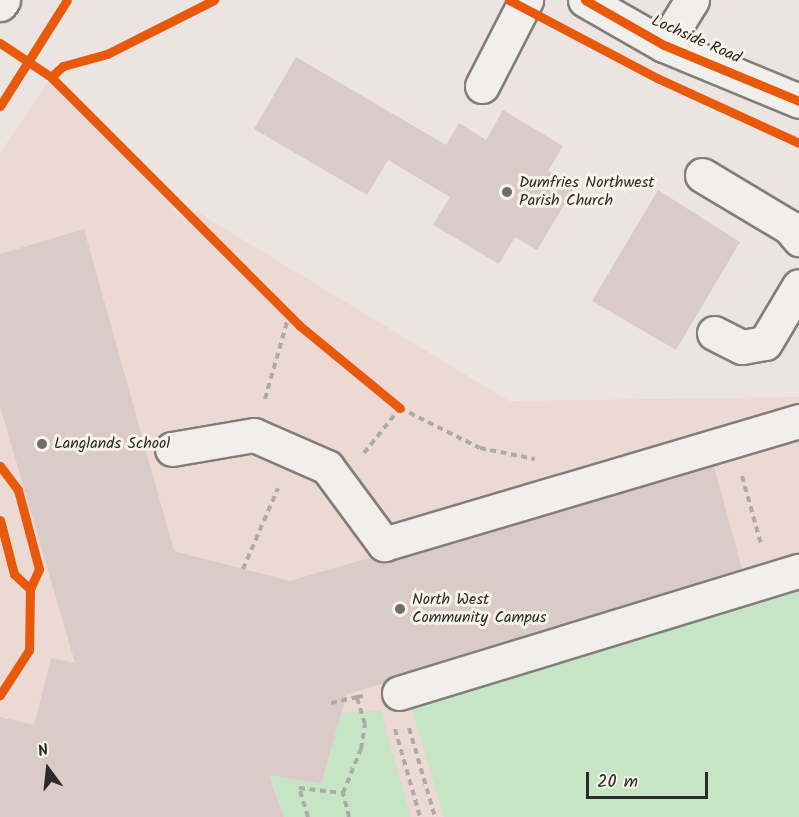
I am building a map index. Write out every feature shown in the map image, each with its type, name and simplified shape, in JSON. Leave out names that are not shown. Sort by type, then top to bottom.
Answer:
[{"type":"street","points":[[0,4],[3,0]]},
{"type":"street","points":[[482,86],[526,0]]},
{"type":"street","name":"Lochside Road","points":[[585,0],[664,45],[799,101]]},
{"type":"street","points":[[664,45],[692,0]]},
{"type":"street","points":[[702,175],[789,227],[799,239]]},
{"type":"street","points":[[714,333],[742,347],[765,343],[799,286]]},
{"type":"street","points":[[172,449],[254,435],[298,454],[327,467],[384,544],[799,421]]},
{"type":"street","points":[[392,696],[785,576]]},
{"type":"path","points":[[281,308],[300,326]]},
{"type":"path","points":[[254,435],[289,315]]},
{"type":"path","points":[[391,401],[400,408],[480,448],[543,461]]},
{"type":"path","points":[[334,477],[353,465],[400,408]]},
{"type":"path","points":[[733,440],[785,576]]},
{"type":"path","points":[[243,569],[264,512],[298,454]]},
{"type":"path","points":[[331,703],[371,693],[392,696]]},
{"type":"path","points":[[392,696],[420,817]]},
{"type":"path","points":[[392,696],[435,817]]},
{"type":"path","points":[[348,817],[344,793],[364,732],[357,698]]},
{"type":"path","points":[[308,817],[299,788],[344,793]]},
{"type":"shaded area","name":"North West Community Campus","points":[[51,77],[184,220],[197,212],[509,401],[799,397],[799,817],[0,817],[0,153]]},
{"type":"green space","points":[[799,586],[799,817],[444,817],[409,700]]},
{"type":"green space","points":[[381,711],[411,817],[284,817],[272,781],[266,782],[269,775],[321,784],[342,712]]},
{"type":"building","points":[[296,57],[446,145],[459,123],[486,140],[503,110],[563,146],[548,171],[575,187],[537,250],[515,237],[499,264],[433,225],[450,197],[388,160],[367,195],[254,129]]},
{"type":"building","points":[[658,190],[740,242],[676,350],[592,301]]},
{"type":"building","points":[[84,229],[174,551],[290,581],[372,557],[389,562],[714,466],[742,569],[394,675],[384,683],[347,694],[321,784],[269,775],[284,817],[0,817],[0,717],[34,725],[51,658],[75,663],[0,406],[0,254]]},
{"type":"cycle path","points":[[0,106],[67,0]]},
{"type":"cycle path","points":[[51,77],[63,66],[107,54],[214,0]]},
{"type":"cycle path","points":[[509,0],[657,78],[799,143]]},
{"type":"cycle path","points":[[585,0],[664,45],[799,101]]},
{"type":"cycle path","points":[[0,43],[51,77],[300,326],[400,408]]},
{"type":"cycle path","points":[[0,466],[18,490],[39,569],[30,589],[29,650],[0,695]]},
{"type":"cycle path","points":[[0,520],[14,574],[30,589]]},
{"type":"place","name":"Dumfries Northwest Parish Church","points":[[507,192]]},
{"type":"place","name":"Langlands School","points":[[42,444]]},
{"type":"place","name":"North West Community Campus","points":[[400,609]]}]
